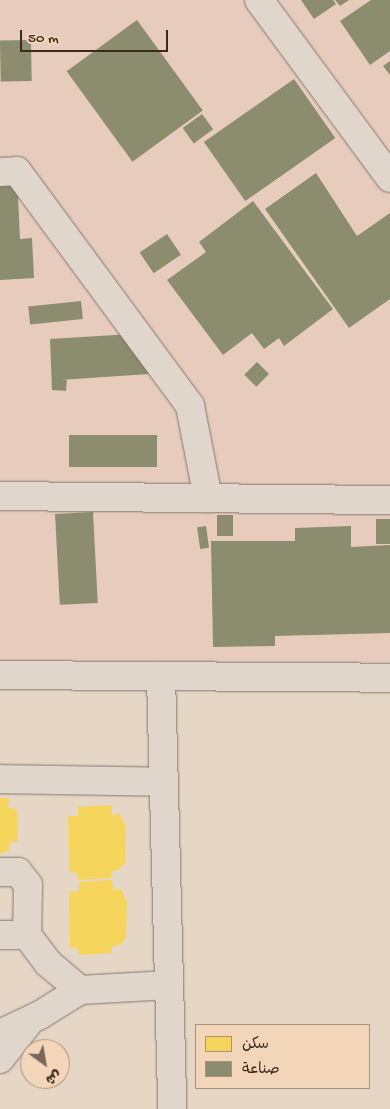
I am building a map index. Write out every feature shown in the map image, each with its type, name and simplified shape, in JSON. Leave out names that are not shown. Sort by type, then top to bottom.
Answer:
[{"type":"street","points":[[259,0],[390,178]]},
{"type":"street","points":[[0,172],[17,172],[190,406],[208,498]]},
{"type":"street","points":[[0,496],[390,500]]},
{"type":"street","points":[[0,675],[390,678]]},
{"type":"street","points":[[161,676],[172,1109]]},
{"type":"street","points":[[0,780],[164,782]]},
{"type":"street","points":[[0,872],[18,872],[28,885],[27,935],[48,963],[80,990]]},
{"type":"street","points":[[0,935],[27,935]]},
{"type":"street","points":[[0,1034],[30,1020],[80,990],[169,985]]},
{"type":"street","points":[[0,1059],[30,1020]]},
{"type":"shaded area","points":[[0,0],[390,0],[390,662],[0,662]]},
{"type":"building: سكن","points":[[0,798],[9,798],[8,808],[17,809],[18,842],[9,842],[9,850],[0,854]]},
{"type":"building: سكن","points":[[112,805],[112,815],[120,814],[126,827],[125,863],[119,870],[112,871],[111,878],[78,880],[78,873],[69,872],[68,816],[78,816],[78,807]]},
{"type":"building: سكن","points":[[112,880],[113,890],[121,889],[127,902],[126,938],[120,945],[112,946],[112,953],[79,955],[78,948],[70,947],[69,891],[79,891],[79,882]]},
{"type":"building: صناعة","points":[[301,0],[333,0],[336,4],[314,19]]},
{"type":"building: صناعة","points":[[335,0],[349,0],[340,6]]},
{"type":"building: صناعة","points":[[371,0],[390,0],[390,51],[370,65],[340,21]]},
{"type":"building: صناعة","points":[[137,20],[203,111],[132,162],[67,71]]},
{"type":"building: صناعة","points":[[31,40],[32,81],[1,82],[0,41]]},
{"type":"building: صناعة","points":[[390,61],[390,75],[383,66]]},
{"type":"building: صناعة","points":[[294,79],[335,138],[245,201],[204,142]]},
{"type":"building: صناعة","points":[[202,114],[213,129],[194,143],[183,128]]},
{"type":"building: صناعة","points":[[316,173],[357,236],[390,213],[390,299],[349,328],[265,209]]},
{"type":"building: صناعة","points":[[0,175],[17,175],[20,239],[32,238],[34,278],[0,280]]},
{"type":"building: صناعة","points":[[253,201],[333,309],[284,346],[279,338],[264,349],[252,333],[223,355],[167,280],[206,252],[199,242]]},
{"type":"building: صناعة","points":[[167,234],[181,255],[154,273],[140,252]]},
{"type":"building: صناعة","points":[[81,301],[83,319],[30,324],[28,307]]},
{"type":"building: صناعة","points":[[147,333],[149,374],[60,380],[67,380],[66,391],[52,390],[50,339]]},
{"type":"building: صناعة","points":[[257,362],[269,374],[256,387],[244,375]]},
{"type":"building: صناعة","points":[[69,435],[157,435],[157,467],[69,467]]},
{"type":"building: صناعة","points":[[93,512],[98,603],[60,605],[55,514]]},
{"type":"building: صناعة","points":[[217,515],[233,515],[233,536],[217,536]]},
{"type":"building: صناعة","points":[[376,519],[390,519],[390,544],[376,544]]},
{"type":"building: صناعة","points":[[206,526],[209,548],[200,549],[197,527]]},
{"type":"building: صناعة","points":[[351,526],[351,547],[390,545],[390,633],[275,636],[275,646],[213,647],[211,541],[295,541],[295,528]]}]
